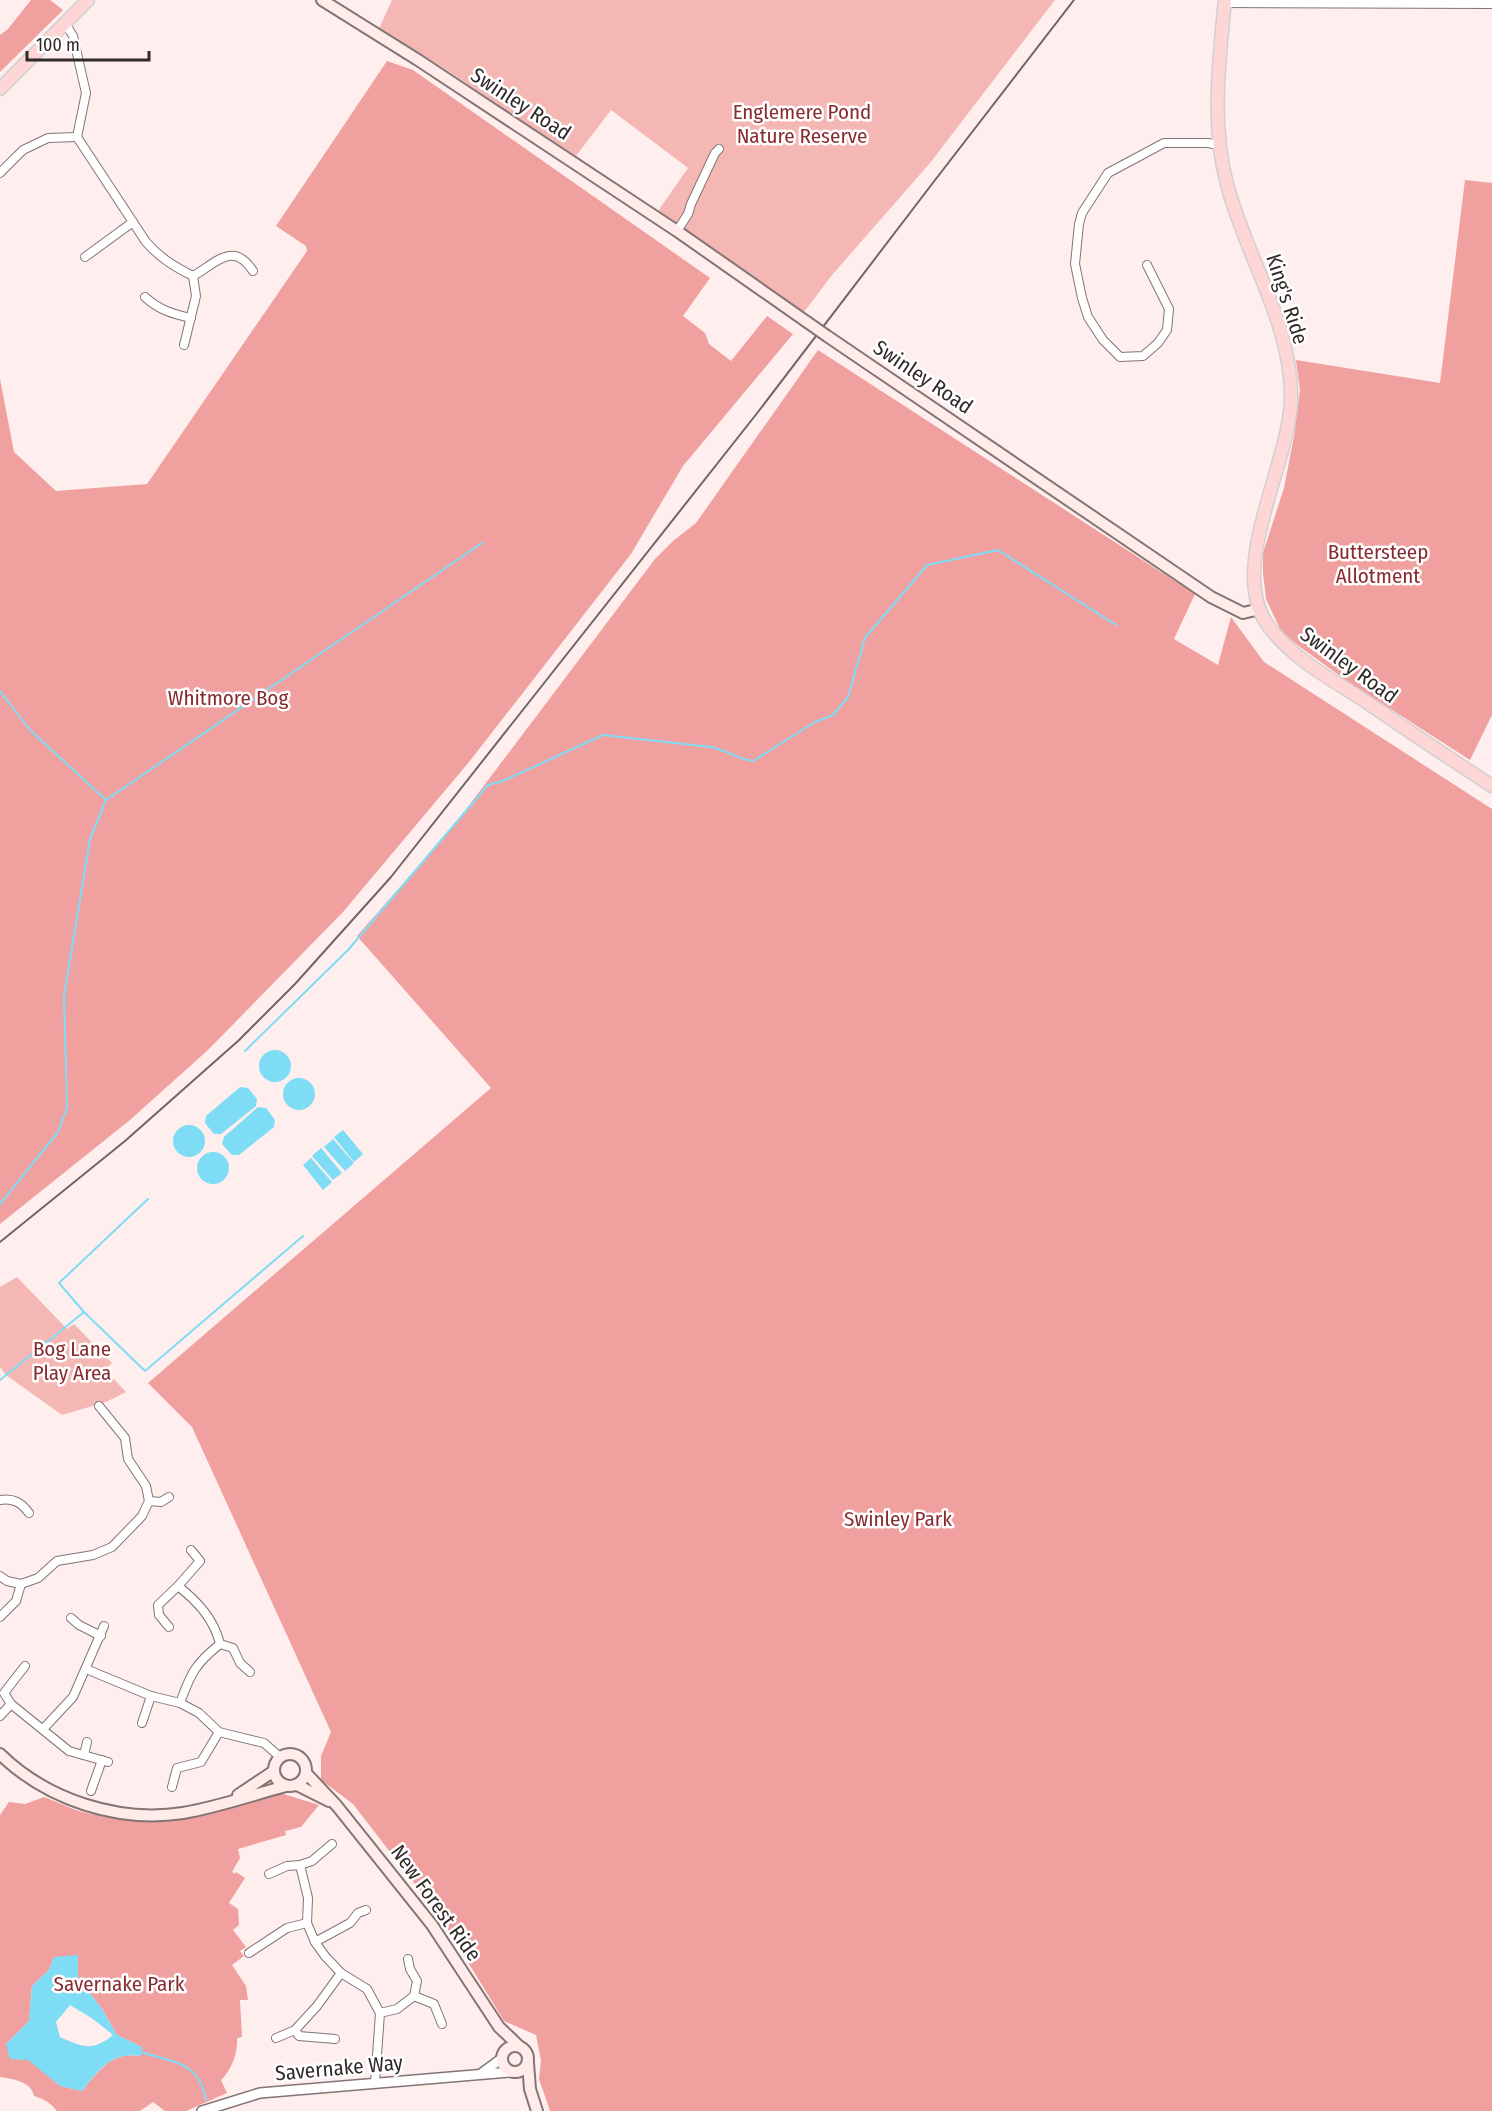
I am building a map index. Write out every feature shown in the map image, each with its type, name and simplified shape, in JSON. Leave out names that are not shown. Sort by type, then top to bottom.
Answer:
[{"type":"main road","points":[[0,89],[88,0]]},
{"type":"main road","name":"Swinley Road","points":[[322,0],[410,54],[677,231],[827,336],[1211,597],[1243,613],[1260,609],[1267,624],[1298,655],[1492,786]]},
{"type":"main road","name":"King's Ride","points":[[1224,1],[1218,114],[1220,145],[1227,187],[1273,309],[1289,373],[1291,400],[1288,429],[1259,533],[1256,552],[1254,574],[1260,609]]},
{"type":"main road","points":[[0,1754],[46,1788],[88,1806],[113,1812],[183,1813],[292,1786],[304,1779],[306,1773]]},
{"type":"main road","name":"New Forest Ride","points":[[280,1757],[297,1755],[304,1762],[306,1773],[337,1806],[432,1925],[499,2027],[526,2051],[530,2090],[537,2111]]},
{"type":"main road","points":[[228,1801],[274,1771],[274,1765],[280,1757]]},
{"type":"main road","name":"New Forest Ride","points":[[274,1771],[277,1781],[337,1806]]},
{"type":"main road","name":"New Forest Ride","points":[[499,2027],[504,2067],[530,2090]]},
{"type":"main road","points":[[502,2058],[503,2053],[510,2046],[519,2046]]},
{"type":"main road","points":[[511,2072],[523,2070],[528,2063]]},
{"type":"street","points":[[1224,1],[1492,3]]},
{"type":"street","points":[[65,22],[74,36],[86,93],[78,137],[155,253],[193,276]]},
{"type":"street","points":[[0,173],[23,150],[48,138],[78,137]]},
{"type":"street","points":[[1147,265],[1169,309],[1167,330],[1158,343],[1143,356],[1120,357],[1103,340],[1088,316],[1082,298],[1075,264],[1082,213],[1108,174],[1164,143],[1220,145]]},
{"type":"street","points":[[677,231],[688,214],[715,153],[719,149]]},
{"type":"street","points":[[85,256],[134,222]]},
{"type":"street","points":[[193,276],[214,260],[227,255],[247,262],[253,271]]},
{"type":"street","points":[[184,345],[196,296],[193,276]]},
{"type":"street","points":[[145,297],[167,312],[191,318]]},
{"type":"street","points":[[0,1576],[7,1581],[21,1584],[38,1578],[57,1561],[93,1555],[112,1547],[142,1515],[149,1502],[146,1486],[128,1459],[125,1438],[99,1406]]},
{"type":"street","points":[[149,1502],[161,1502],[169,1497]]},
{"type":"street","points":[[0,1500],[10,1498],[23,1505],[29,1513]]},
{"type":"street","points":[[169,1627],[159,1615],[158,1605],[200,1561],[191,1550]]},
{"type":"street","points":[[0,1617],[16,1601],[21,1584]]},
{"type":"street","points":[[178,1586],[199,1604],[216,1630],[220,1644]]},
{"type":"street","points":[[71,1618],[79,1625],[101,1636]]},
{"type":"street","points":[[43,1729],[73,1697],[104,1626]]},
{"type":"street","points":[[220,1644],[233,1648],[240,1663],[250,1672]]},
{"type":"street","points":[[180,1703],[191,1673],[202,1659],[220,1644]]},
{"type":"street","points":[[25,1666],[4,1693],[11,1704],[69,1751],[105,1761],[91,1791]]},
{"type":"street","points":[[86,1669],[151,1696],[180,1703],[199,1713],[219,1732],[264,1743],[280,1757]]},
{"type":"street","points":[[142,1723],[151,1696]]},
{"type":"street","points":[[0,1716],[11,1704]]},
{"type":"street","points":[[172,1787],[177,1768],[201,1762],[219,1732]]},
{"type":"street","points":[[84,1755],[87,1743]]},
{"type":"street","points":[[269,1874],[286,1866],[312,1861],[332,1844]]},
{"type":"street","points":[[300,1865],[308,1898],[307,1923],[315,1942],[341,1973],[367,1989],[380,2013],[375,2083]]},
{"type":"street","points":[[315,1942],[350,1923],[358,1914],[366,1910]]},
{"type":"street","points":[[249,1953],[287,1928],[307,1923]]},
{"type":"street","points":[[380,2013],[397,2009],[414,1996],[417,1981],[410,1969],[408,1959]]},
{"type":"street","points":[[276,2038],[295,2030],[317,2006],[341,1973]]},
{"type":"street","points":[[414,1996],[434,2004],[442,2024]]},
{"type":"street","points":[[295,2030],[299,2036],[335,2039]]},
{"type":"street","points":[[482,2073],[502,2058]]},
{"type":"street","name":"Savernake Way","points":[[202,2111],[260,2093],[511,2072]]},
{"type":"green space","points":[[31,0],[50,0],[63,10],[0,72],[0,35],[8,29]]},
{"type":"green space","name":"Englemere Pond Nature Reserve","points":[[392,0],[1055,0],[930,163],[832,275],[804,312],[658,211],[688,168],[611,110],[576,156],[442,67],[378,31]]},
{"type":"green space","name":"Whitmore Bog","points":[[387,61],[413,70],[710,278],[683,316],[705,333],[709,344],[731,361],[767,316],[793,334],[683,466],[631,554],[469,762],[343,912],[209,1049],[130,1120],[0,1224],[0,379],[14,452],[56,491],[147,484],[307,251],[306,246],[276,226]]},
{"type":"green space","name":"Buttersteep Allotment","points":[[1465,180],[1492,183],[1492,715],[1470,760],[1347,681],[1281,631],[1266,599],[1263,573],[1263,553],[1284,488],[1294,436],[1300,390],[1296,360],[1440,383]]},
{"type":"green space","name":"Swinley Park","points":[[818,350],[1195,594],[1174,639],[1218,665],[1231,617],[1264,662],[1492,809],[1492,2111],[550,2111],[539,2079],[541,2061],[536,2035],[504,2021],[441,1918],[353,1804],[321,1780],[321,1756],[331,1732],[192,1427],[148,1383],[491,1088],[357,936],[464,812],[655,559],[696,523]]},
{"type":"green space","name":"Bog Lane Play Area","points":[[17,1277],[67,1329],[74,1324],[112,1363],[105,1370],[126,1392],[106,1402],[62,1415],[6,1375],[0,1367],[0,1287]]},
{"type":"green space","name":"Savernake Park","points":[[277,1792],[319,1805],[301,1827],[285,1831],[286,1835],[238,1849],[240,1858],[232,1872],[245,1878],[229,1903],[238,1909],[239,1925],[233,1930],[246,1947],[240,1951],[244,1956],[232,1965],[246,1986],[248,2000],[240,2000],[242,2037],[237,2038],[234,2060],[221,2080],[227,2093],[186,2111],[165,2111],[153,2102],[140,2111],[57,2111],[41,2098],[34,2096],[25,2084],[0,2077],[0,1815],[9,1802],[25,1804],[44,1797],[76,1810],[102,1816],[149,1821],[196,1817]],"holes":[[[54,1957],[78,1977],[102,2009],[117,2035],[142,2047],[140,2056],[121,2057],[106,2064],[82,2091],[60,2086],[6,2044],[29,2021],[32,1986],[49,1970]]]},
{"type":"water","points":[[275,1050],[286,1055],[291,1066],[286,1077],[275,1082],[264,1077],[259,1066],[264,1055]]},
{"type":"water","points":[[299,1078],[310,1083],[315,1094],[310,1105],[299,1110],[288,1105],[283,1094],[288,1083]]},
{"type":"water","points":[[240,1087],[248,1088],[257,1099],[256,1106],[221,1134],[214,1134],[205,1123],[206,1116]]},
{"type":"water","points":[[258,1107],[266,1108],[275,1120],[274,1127],[239,1155],[232,1155],[222,1144],[224,1137]]},
{"type":"water","points":[[189,1125],[200,1130],[205,1141],[200,1152],[189,1157],[178,1152],[173,1141],[178,1130]]},
{"type":"water","points":[[343,1130],[363,1154],[354,1162],[334,1137]]},
{"type":"water","points":[[333,1139],[354,1163],[345,1171],[324,1147]]},
{"type":"water","points":[[321,1148],[342,1173],[333,1180],[312,1156]]},
{"type":"water","points":[[213,1152],[224,1157],[229,1168],[224,1179],[213,1184],[202,1179],[197,1168],[202,1157]]},
{"type":"water","points":[[311,1158],[332,1182],[323,1190],[303,1165]]},
{"type":"water","points":[[78,1955],[78,1977],[102,2009],[117,2035],[142,2047],[141,2056],[122,2056],[100,2069],[82,2091],[60,2086],[28,2060],[10,2059],[6,2044],[29,2021],[32,1986],[49,1970],[54,1957]],"holes":[[[70,2005],[113,2035],[93,2046],[81,2045],[60,2037],[56,2022]]]},
{"type":"waterway","points":[[0,1204],[58,1132],[67,1107],[64,996],[90,839],[106,800],[482,543]]},
{"type":"waterway","points":[[245,1051],[348,950],[488,785],[503,781],[603,735],[711,747],[753,761],[815,722],[833,715],[848,697],[865,638],[927,565],[998,550],[1116,625]]},
{"type":"waterway","points":[[0,691],[30,730],[106,800]]},
{"type":"waterway","points":[[0,1380],[84,1312],[59,1283],[148,1199]]},
{"type":"waterway","points":[[84,1312],[145,1371],[303,1236]]},
{"type":"waterway","points":[[141,2052],[174,2062],[191,2071],[203,2087],[206,2100]]},
{"type":"railway","points":[[0,1242],[125,1141],[238,1041],[295,984],[391,877],[758,412],[1074,0]]}]
